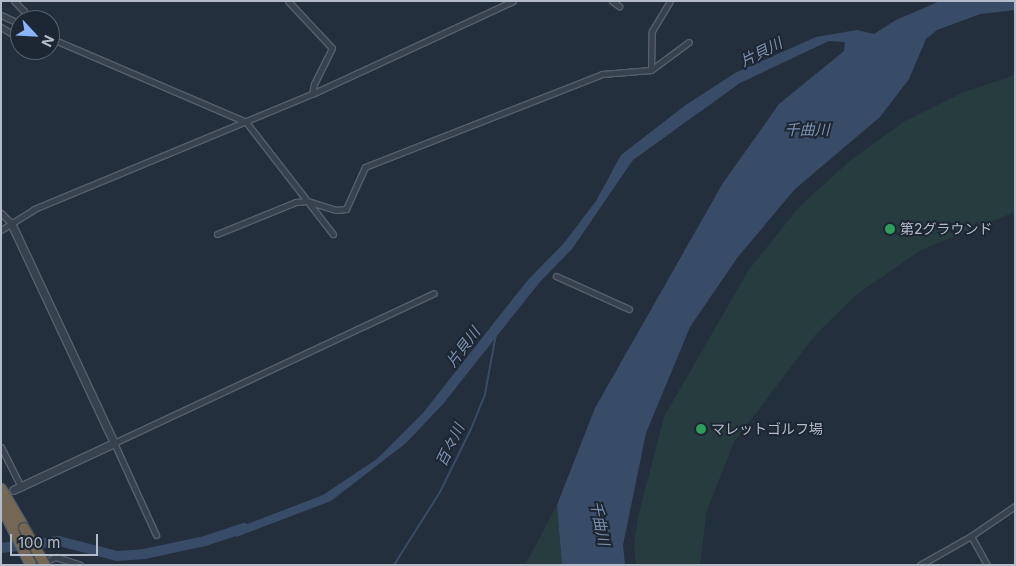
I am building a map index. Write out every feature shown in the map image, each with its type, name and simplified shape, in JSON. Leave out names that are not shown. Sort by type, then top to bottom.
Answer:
[{"type":"highway","points":[[1,489],[45,565]]},
{"type":"highway","points":[[1,506],[11,529]]},
{"type":"highway","points":[[1,510],[31,564]]},
{"type":"street","points":[[14,1],[23,10]]},
{"type":"street","points":[[288,1],[332,49],[314,84],[312,94]]},
{"type":"street","points":[[1,230],[51,202],[312,94],[513,1]]},
{"type":"street","points":[[612,1],[619,6]]},
{"type":"street","points":[[652,70],[649,50],[652,31],[670,1]]},
{"type":"street","points":[[60,42],[246,122],[332,234]]},
{"type":"street","points":[[217,234],[287,204],[307,201],[336,210],[346,209],[366,167],[602,74],[652,70],[689,42]]},
{"type":"street","points":[[1,213],[11,223],[156,535]]},
{"type":"street","points":[[556,276],[629,308]]},
{"type":"street","points":[[13,490],[434,293]]},
{"type":"street","points":[[1,447],[21,486]]},
{"type":"street","points":[[920,565],[971,536],[1015,506]]},
{"type":"street","points":[[971,536],[987,565]]},
{"type":"street","points":[[31,564],[56,557],[80,565]]},
{"type":"green space","points":[[1015,75],[1015,212],[921,250],[856,295],[816,334],[734,442],[707,510],[700,565],[636,565],[634,545],[638,517],[664,417],[748,271],[799,207],[852,159],[905,121],[964,92]]},
{"type":"green space","points":[[557,505],[562,565],[525,565]]},
{"type":"water","name":"千曲川","points":[[940,1],[1015,1],[1015,10],[980,14],[937,30],[926,39],[909,79],[880,117],[795,189],[737,258],[690,327],[646,433],[623,545],[625,565],[562,565],[557,505],[595,408],[723,183],[779,104],[844,51],[845,42],[829,41],[740,83],[633,160],[572,249],[539,283],[443,404],[406,443],[331,501],[236,537],[232,530],[323,495],[377,459],[423,413],[527,281],[564,243],[596,201],[621,155],[687,104],[737,72],[816,37],[857,30],[874,34],[896,20]]},
{"type":"waterway","name":"百々川","points":[[394,565],[440,492],[471,429],[485,394],[496,334]]},
{"type":"waterway","name":"片貝川","points":[[1,548],[59,541],[117,556],[144,554],[205,541],[244,528]]},
{"type":"place","name":"第2グラウンド","points":[[890,229]]},
{"type":"place","name":"マレットゴルフ場","points":[[701,429]]}]
